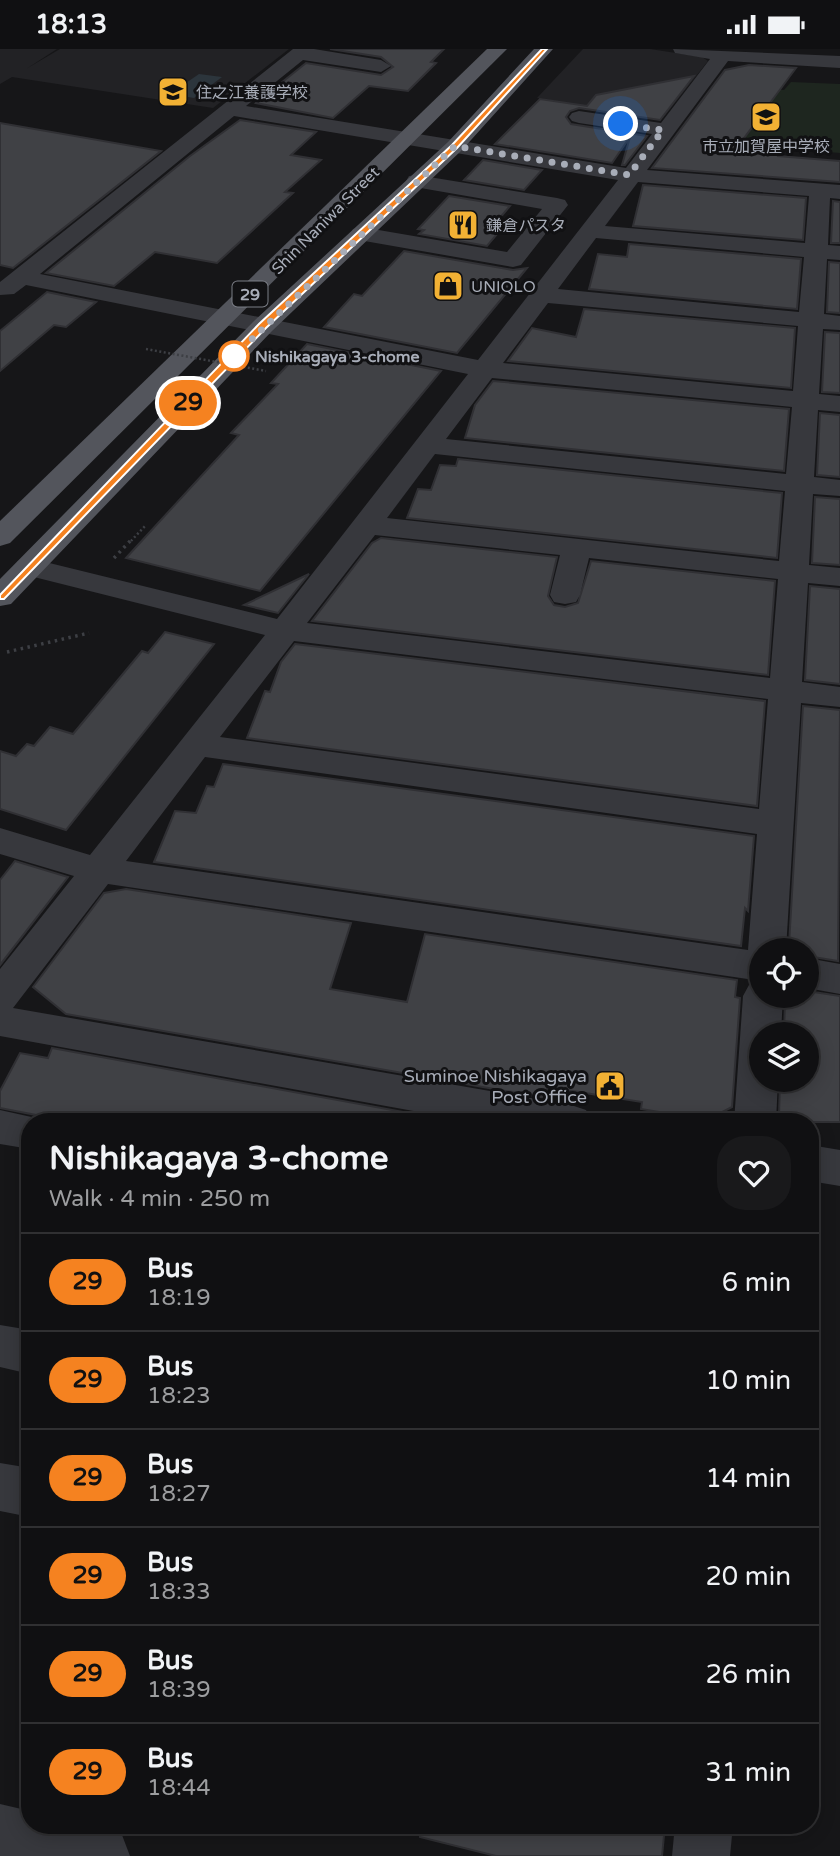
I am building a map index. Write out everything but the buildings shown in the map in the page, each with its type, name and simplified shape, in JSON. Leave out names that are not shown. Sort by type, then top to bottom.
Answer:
[{"type":"main road","name":"Shin Naniwa Street","points":[[0,537],[498,49]]},
{"type":"main road","name":"Shin Naniwa Street","points":[[0,597],[262,326],[455,146],[544,49]]},
{"type":"street","points":[[682,49],[723,55],[840,62]]},
{"type":"street","points":[[0,293],[302,51],[381,66]]},
{"type":"street","points":[[0,997],[366,525],[663,130],[723,55]]},
{"type":"street","points":[[228,109],[629,175],[830,191],[828,252],[810,320],[767,938]]},
{"type":"street","points":[[560,163],[583,124],[663,130]]},
{"type":"street","points":[[361,234],[513,260],[557,205],[417,181]]},
{"type":"street","points":[[588,231],[828,252]]},
{"type":"street","points":[[21,277],[483,369],[840,404]]},
{"type":"street","points":[[541,295],[840,323]]},
{"type":"street","points":[[426,445],[840,488]]},
{"type":"street","points":[[366,525],[840,577]]},
{"type":"street","points":[[565,595],[577,548]]},
{"type":"street","points":[[29,567],[284,630],[840,697]]},
{"type":"street","points":[[195,745],[776,824]]},
{"type":"street","points":[[0,841],[98,870],[749,965]]},
{"type":"street","points":[[819,976],[840,979]]},
{"type":"street","points":[[756,1113],[762,1008]]},
{"type":"street","points":[[0,1021],[512,1113]]},
{"type":"street","points":[[0,1127],[21,1130]]},
{"type":"street","points":[[819,1164],[840,1168]]},
{"type":"street","points":[[0,1346],[21,1350]]},
{"type":"street","points":[[0,1487],[21,1491]]},
{"type":"street","points":[[0,1833],[101,1856]]},
{"type":"street","points":[[701,1856],[703,1834]]},
{"type":"path","points":[[146,349],[266,371]]},
{"type":"path","points":[[108,563],[146,525]]},
{"type":"path","points":[[7,652],[89,633]]},
{"type":"shaded area","name":"住之江養護学校","points":[[0,49],[57,49],[26,69],[60,49],[289,49],[213,108],[12,77],[0,84]]},
{"type":"shaded area","points":[[583,49],[650,49],[702,57],[708,61],[663,118],[537,98]]},
{"type":"shaded area","points":[[199,74],[222,77],[194,98],[170,94]]},
{"type":"shaded area","points":[[791,82],[840,84],[840,153],[737,144],[772,89],[784,90]]},
{"type":"bus line","name":"29","points":[[0,597],[262,326],[455,146],[544,49]]},
{"type":"place","name":"住之江養護学校","points":[[173,92]]},
{"type":"place","name":"市立加賀屋中学校","points":[[766,117]]},
{"type":"place","name":"鎌倉パスタ","points":[[463,225]]},
{"type":"place","name":"UNIQLO","points":[[448,286]]},
{"type":"place","name":"Nishikagaya 3-chome","points":[[234,356]]},
{"type":"place","name":"Suminoe Nishikagaya Post Office","points":[[610,1086]]},
{"type":"route","points":[[234,356],[262,326],[455,146],[629,175],[663,130],[621,124]]}]
